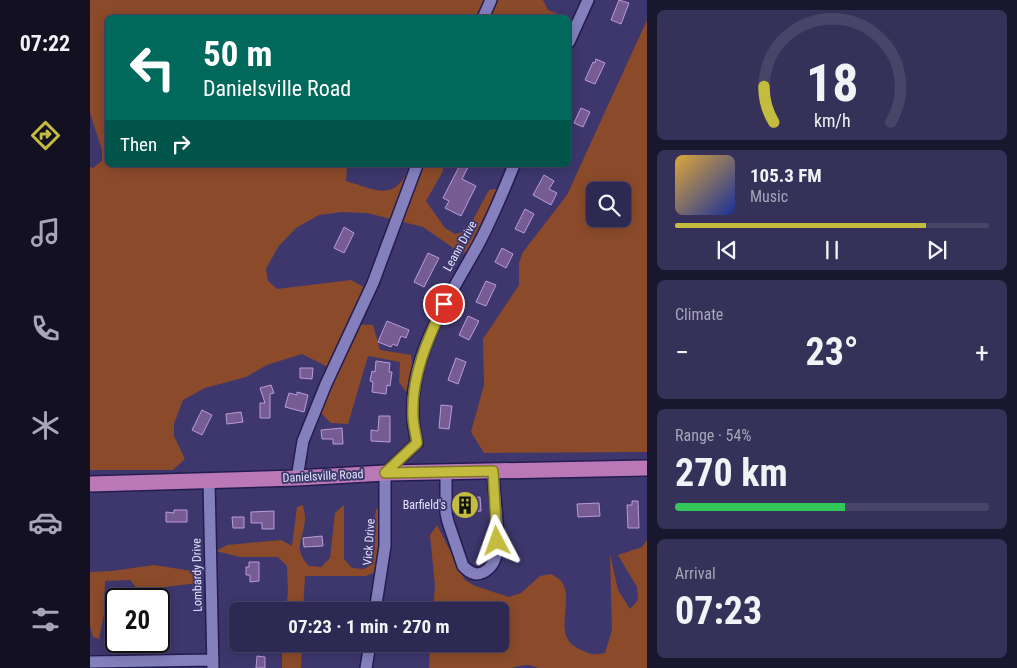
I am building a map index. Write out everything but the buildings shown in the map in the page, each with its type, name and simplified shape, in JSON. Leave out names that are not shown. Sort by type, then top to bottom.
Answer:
[{"type":"main road","name":"Danielsville Road","points":[[90,484],[297,478],[385,473],[647,468]]},
{"type":"street","points":[[484,15],[491,0]]},
{"type":"street","points":[[571,38],[588,0]]},
{"type":"street","points":[[297,478],[303,441],[326,384],[374,284],[416,167]]},
{"type":"street","name":"Leann Drive","points":[[385,473],[417,443],[413,409],[421,358],[444,304],[490,220],[513,167]]},
{"type":"street","points":[[446,472],[448,522],[463,566],[472,574],[480,574],[486,572],[496,556],[497,541],[493,471]]},
{"type":"street","name":"Vick Drive","points":[[376,602],[385,546],[385,473]]},
{"type":"street","name":"Lombardy Drive","points":[[209,481],[213,664]]},
{"type":"street","points":[[366,668],[369,652]]},
{"type":"street","points":[[90,662],[213,664]]},
{"type":"shaded area","points":[[90,0],[543,0],[548,10],[561,15],[105,15],[105,167],[347,167],[346,181],[384,191],[398,185],[409,167],[442,167],[443,171],[426,201],[445,228],[455,234],[467,231],[489,190],[501,188],[470,250],[462,254],[423,227],[367,213],[342,212],[319,215],[296,228],[278,247],[266,269],[268,281],[277,289],[351,280],[364,287],[349,324],[373,325],[380,350],[411,355],[413,367],[406,392],[399,382],[400,362],[368,356],[348,424],[331,423],[322,414],[321,402],[338,372],[302,354],[267,365],[246,377],[205,388],[183,400],[174,424],[174,436],[185,459],[173,470],[90,470],[90,167],[93,168],[102,161],[102,150],[90,113]]},
{"type":"shaded area","points":[[647,20],[647,452],[484,453],[471,432],[484,385],[483,339],[519,285],[519,263],[523,252],[567,195]]},
{"type":"shaded area","points":[[303,505],[305,517],[300,548],[309,566],[321,567],[330,558],[335,513],[344,505],[344,559],[352,568],[364,569],[369,566],[376,509],[382,509],[378,571],[366,576],[305,576],[304,602],[287,602],[287,566],[278,557],[240,557],[216,551],[227,545],[281,540],[292,546],[297,507]]},
{"type":"shaded area","points":[[437,525],[465,580],[475,586],[509,597],[521,593],[540,576],[551,574],[559,579],[565,589],[566,636],[579,649],[594,654],[605,653],[612,630],[610,554],[618,590],[630,609],[638,600],[637,587],[618,555],[642,547],[647,540],[647,668],[538,668],[525,665],[512,668],[429,668],[430,652],[509,652],[509,602],[434,602],[435,586],[430,535]]},
{"type":"shaded area","points":[[154,565],[204,573],[198,583],[163,588],[136,588],[130,580],[105,581],[104,614],[99,639],[93,637],[90,626],[90,572]]},
{"type":"shaded area","points":[[282,652],[302,652],[301,668],[282,668]]},
{"type":"place","name":"Barfield's","points":[[465,505]]},
{"type":"route","points":[[444,304],[421,358],[414,393],[413,417],[417,443],[385,473],[493,471],[497,541]]}]
